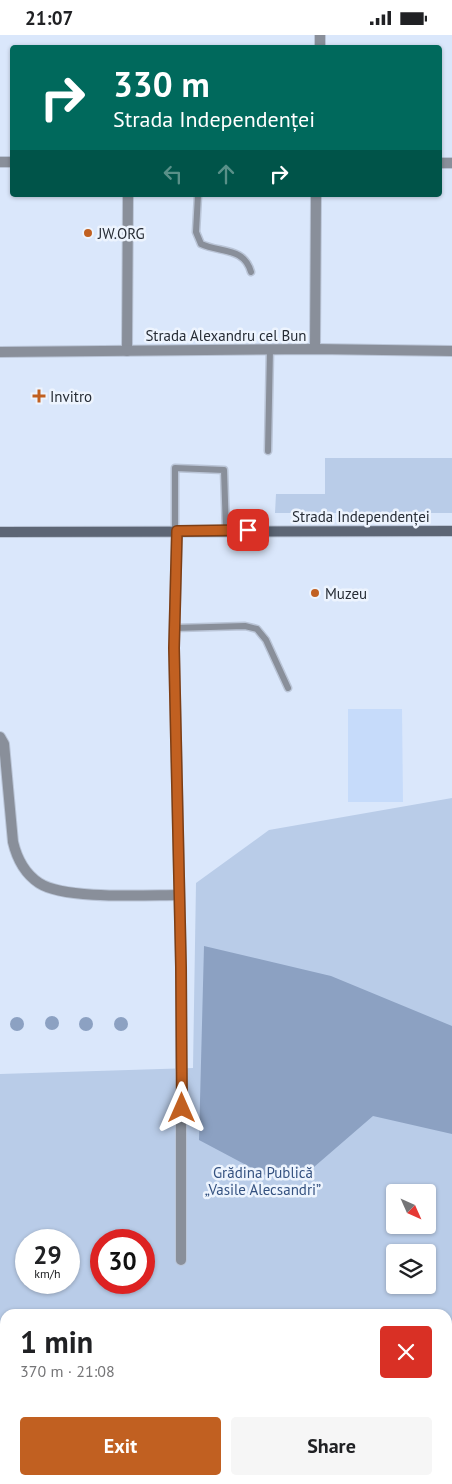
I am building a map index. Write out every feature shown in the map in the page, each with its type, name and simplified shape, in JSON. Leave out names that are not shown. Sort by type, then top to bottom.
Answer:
[{"type":"main road","name":"Strada Independenței","points":[[0,532],[452,531]]},
{"type":"street","points":[[127,351],[128,197]]},
{"type":"street","points":[[315,349],[316,197]]},
{"type":"street","name":"Strada Alexandru cel Bun","points":[[0,352],[270,349],[452,351]]},
{"type":"street","points":[[176,531],[175,628],[181,967],[181,1260]]},
{"type":"street","points":[[0,737],[4,744],[13,842],[17,857],[25,871],[38,883],[51,889],[100,894],[179,895]]},
{"type":"lane","points":[[198,197],[196,232],[201,244],[240,254],[248,262],[250,272]]},
{"type":"lane","points":[[268,451],[270,349]]},
{"type":"lane","points":[[176,531],[175,468],[224,469],[226,531]]},
{"type":"lane","points":[[175,628],[245,625],[257,629],[266,641],[288,688]]},
{"type":"shaded area","points":[[348,709],[402,709],[403,802],[348,802]]},
{"type":"shaded area","points":[[204,946],[331,976],[452,1026],[452,1134],[373,1116],[314,1167],[269,1177],[199,1140]]},
{"type":"shaded area","points":[[49,1016],[55,1016],[59,1023],[55,1030],[49,1030],[45,1026],[45,1020]]},
{"type":"shaded area","points":[[14,1017],[20,1017],[24,1024],[20,1031],[14,1031],[10,1027],[10,1021]]},
{"type":"shaded area","points":[[83,1017],[89,1017],[93,1024],[89,1031],[83,1031],[79,1027],[79,1021]]},
{"type":"shaded area","points":[[118,1017],[124,1017],[128,1024],[124,1031],[118,1031],[114,1027],[114,1021]]},
{"type":"green space","points":[[325,458],[452,458],[452,513],[275,513],[276,494],[325,494]]},
{"type":"green space","name":"Grădina Publică „Vasile Alecsandri”","points":[[452,798],[452,1309],[0,1309],[0,1074],[193,1068],[196,883],[269,830]]},
{"type":"place","name":"JW.ORG","points":[[88,233]]},
{"type":"place","name":"Invitro","points":[[39,396]]},
{"type":"place","name":"Muzeu","points":[[315,593]]},
{"type":"route","points":[[182,1108],[174,648],[177,531],[248,530]]}]
